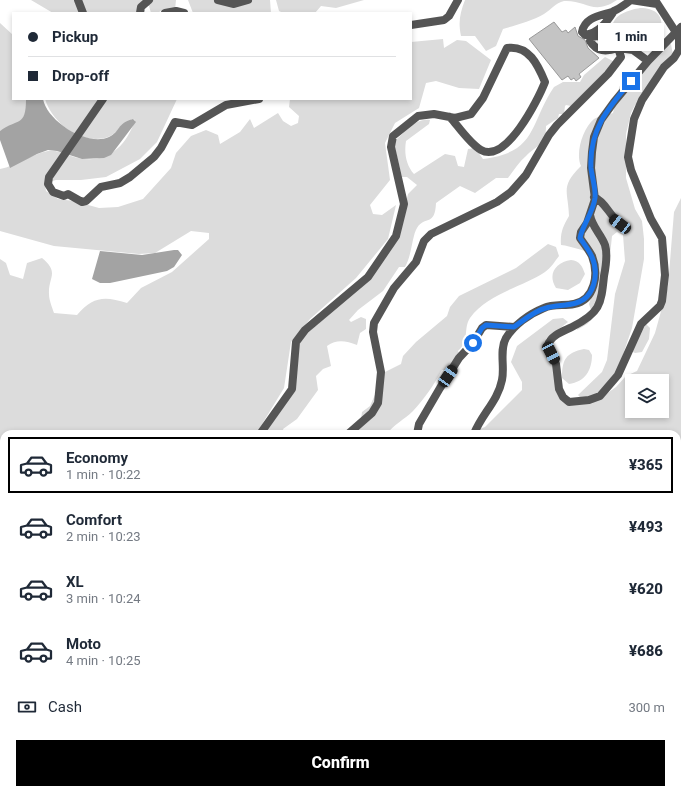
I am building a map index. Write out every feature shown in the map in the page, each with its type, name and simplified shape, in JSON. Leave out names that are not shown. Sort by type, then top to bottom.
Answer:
[{"type":"street","points":[[140,12],[141,7],[149,0]]},
{"type":"street","points":[[218,0],[234,4],[248,0]]},
{"type":"street","points":[[412,25],[444,20],[449,16],[458,0]]},
{"type":"street","points":[[590,215],[593,227],[604,244],[606,254],[604,291],[600,302],[588,318],[557,335],[550,340],[548,345],[556,364],[559,389],[563,397],[569,402],[590,400],[600,396],[607,389],[622,368],[641,324],[660,306],[665,275],[662,238],[651,219],[631,170],[628,157],[634,120],[642,100],[664,68],[674,58],[679,50],[678,29],[656,2],[631,0],[614,12]]},
{"type":"street","points":[[78,1],[79,12]]},
{"type":"street","points":[[78,1],[82,12]]},
{"type":"street","points":[[476,430],[478,424],[497,397],[502,381],[502,348],[505,339],[514,327],[544,308],[575,304],[591,294],[594,284],[594,264],[591,255],[580,238],[581,232],[590,215],[594,197],[591,168],[594,137],[601,120],[614,102],[648,60],[678,29]]},
{"type":"street","points":[[263,430],[292,389],[296,342],[305,330],[368,277],[396,236],[404,204],[391,147],[393,136],[418,116],[434,114],[450,116],[455,118],[471,114],[483,98],[507,48],[525,50],[540,69],[545,82],[539,99],[511,139],[490,153],[481,151],[464,135],[450,116]]},
{"type":"street","points":[[352,430],[372,412],[378,403],[381,372],[373,332],[374,323],[394,288],[416,262],[424,241],[431,234],[497,202],[511,192],[526,175],[549,135],[608,74],[621,57],[618,48],[633,50],[648,60]]},
{"type":"street","points":[[102,100],[49,177],[48,184],[53,192],[64,196],[68,194],[82,202],[86,202],[101,187],[120,183],[154,157],[161,148],[175,122],[192,125],[226,105],[254,100]]},
{"type":"street","points":[[594,197],[601,200],[612,218],[620,224]]},
{"type":"street","points":[[584,228],[588,225],[593,227]]},
{"type":"street","points":[[418,430],[419,424],[440,388],[459,358],[471,347],[482,328],[486,325],[514,327]]},
{"type":"shaded area","points":[[31,0],[176,0],[175,10],[163,9],[159,12],[151,12],[149,6],[145,6],[142,12],[51,12]]},
{"type":"shaded area","points":[[188,0],[270,0],[271,12],[193,12]]},
{"type":"shaded area","points":[[276,0],[364,0],[336,8],[321,6],[316,12],[279,11]]},
{"type":"shaded area","points":[[465,0],[617,0],[602,7],[590,6],[572,1],[561,2],[547,12],[524,23],[503,29],[496,46],[486,51],[475,36],[461,36],[460,18]]},
{"type":"shaded area","points":[[640,8],[652,10],[659,15],[661,23],[660,30],[655,38],[647,43],[637,45],[621,41],[615,35],[613,30],[614,21],[621,14]]},
{"type":"shaded area","points":[[0,23],[12,34],[12,100],[26,100],[26,112],[21,122],[0,131]]},
{"type":"shaded area","points":[[443,39],[444,48],[457,40],[466,41],[491,60],[479,89],[459,88],[436,81],[426,83],[419,108],[395,123],[385,143],[390,180],[370,205],[373,214],[382,215],[396,205],[388,239],[356,278],[310,319],[291,342],[284,388],[258,430],[0,430],[0,259],[6,263],[10,275],[23,279],[27,263],[42,258],[51,268],[52,272],[49,294],[54,313],[77,315],[88,304],[100,299],[112,299],[127,303],[141,288],[172,272],[209,239],[209,233],[191,231],[155,253],[139,254],[54,246],[0,231],[0,169],[48,151],[56,151],[78,158],[88,159],[106,156],[121,145],[131,130],[135,120],[132,119],[128,121],[111,136],[98,139],[88,138],[78,135],[61,124],[54,116],[45,100],[177,100],[157,142],[140,159],[106,177],[81,180],[56,180],[45,183],[46,191],[58,199],[74,201],[99,208],[118,207],[143,199],[171,168],[176,153],[191,136],[206,130],[218,135],[220,144],[240,132],[250,119],[254,128],[278,113],[283,121],[291,126],[298,123],[299,116],[289,107],[290,100],[412,100],[412,42]]},
{"type":"shaded area","points":[[660,43],[671,44],[673,55],[648,98],[635,105],[631,113],[626,134],[626,178],[635,209],[642,221],[644,239],[644,259],[632,328],[617,372],[601,391],[593,397],[581,398],[578,395],[602,372],[607,360],[615,294],[625,261],[623,235],[617,232],[612,236],[609,265],[596,315],[587,324],[577,330],[579,325],[593,316],[589,304],[596,283],[592,252],[561,245],[562,230],[569,216],[567,194],[568,184],[574,173],[581,166],[579,154],[581,141],[586,128],[594,119],[613,113],[620,85],[628,77],[646,69],[650,53]]},
{"type":"shaded area","points":[[605,57],[614,63],[571,106],[565,106],[564,114],[559,114],[558,118],[546,126],[543,141],[521,161],[508,178],[496,178],[475,193],[460,186],[436,203],[432,218],[420,224],[415,231],[405,267],[399,267],[383,291],[358,310],[349,320],[351,322],[361,317],[366,319],[366,329],[360,333],[357,345],[342,341],[334,342],[327,346],[331,366],[323,369],[316,376],[318,390],[297,419],[283,430],[265,430],[296,380],[299,345],[303,337],[370,278],[398,236],[408,194],[417,185],[407,177],[402,177],[395,148],[396,140],[415,123],[430,120],[429,124],[406,141],[406,159],[414,174],[445,154],[455,156],[458,166],[464,167],[468,149],[475,148],[483,159],[501,155],[514,150],[523,143],[530,134],[546,100],[554,87],[563,82],[580,82],[584,75]]},
{"type":"shaded area","points":[[26,100],[43,100],[52,116],[60,123],[69,130],[90,138],[100,139],[109,137],[113,135],[124,123],[133,119],[136,122],[111,155],[104,158],[82,159],[57,151],[48,150],[10,168],[0,140],[0,131],[20,121],[23,118],[26,108]]},
{"type":"shaded area","points":[[681,198],[681,430],[477,430],[485,427],[522,390],[522,382],[511,362],[517,346],[553,319],[563,318],[568,322],[546,339],[561,399],[602,397],[616,387],[625,377],[625,418],[669,418],[669,374],[630,374],[637,371],[655,333],[668,286],[674,212]]},
{"type":"shaded area","points":[[548,244],[556,247],[559,256],[549,269],[536,278],[495,297],[477,310],[470,318],[464,343],[458,351],[460,355],[446,370],[442,370],[429,392],[413,411],[390,430],[349,430],[361,419],[362,412],[370,406],[385,372],[401,364],[403,356],[416,342],[447,316],[450,307],[459,296],[516,268]]},
{"type":"shaded area","points":[[178,250],[182,255],[174,267],[167,271],[110,283],[100,283],[92,279],[100,251],[142,255]]},
{"type":"shaded area","points":[[571,260],[577,261],[580,264],[585,274],[580,283],[568,290],[556,288],[552,278],[554,270],[561,263]]},
{"type":"shaded area","points":[[646,324],[650,328],[649,339],[642,352],[635,353],[631,351],[642,326]]},
{"type":"shaded area","points":[[584,349],[589,350],[592,355],[591,366],[583,378],[575,383],[569,384],[562,378],[564,362],[569,355]]},
{"type":"building","points":[[554,22],[562,32],[566,30],[568,33],[575,27],[578,36],[585,40],[588,48],[599,58],[579,74],[581,77],[576,81],[574,78],[571,80],[568,76],[562,80],[529,39]]},
{"type":"route","points":[[473,343],[482,328],[486,325],[514,327],[544,308],[575,304],[591,294],[594,284],[594,264],[591,255],[580,238],[581,232],[587,223],[595,198],[591,168],[594,137],[601,120],[631,81]]}]
